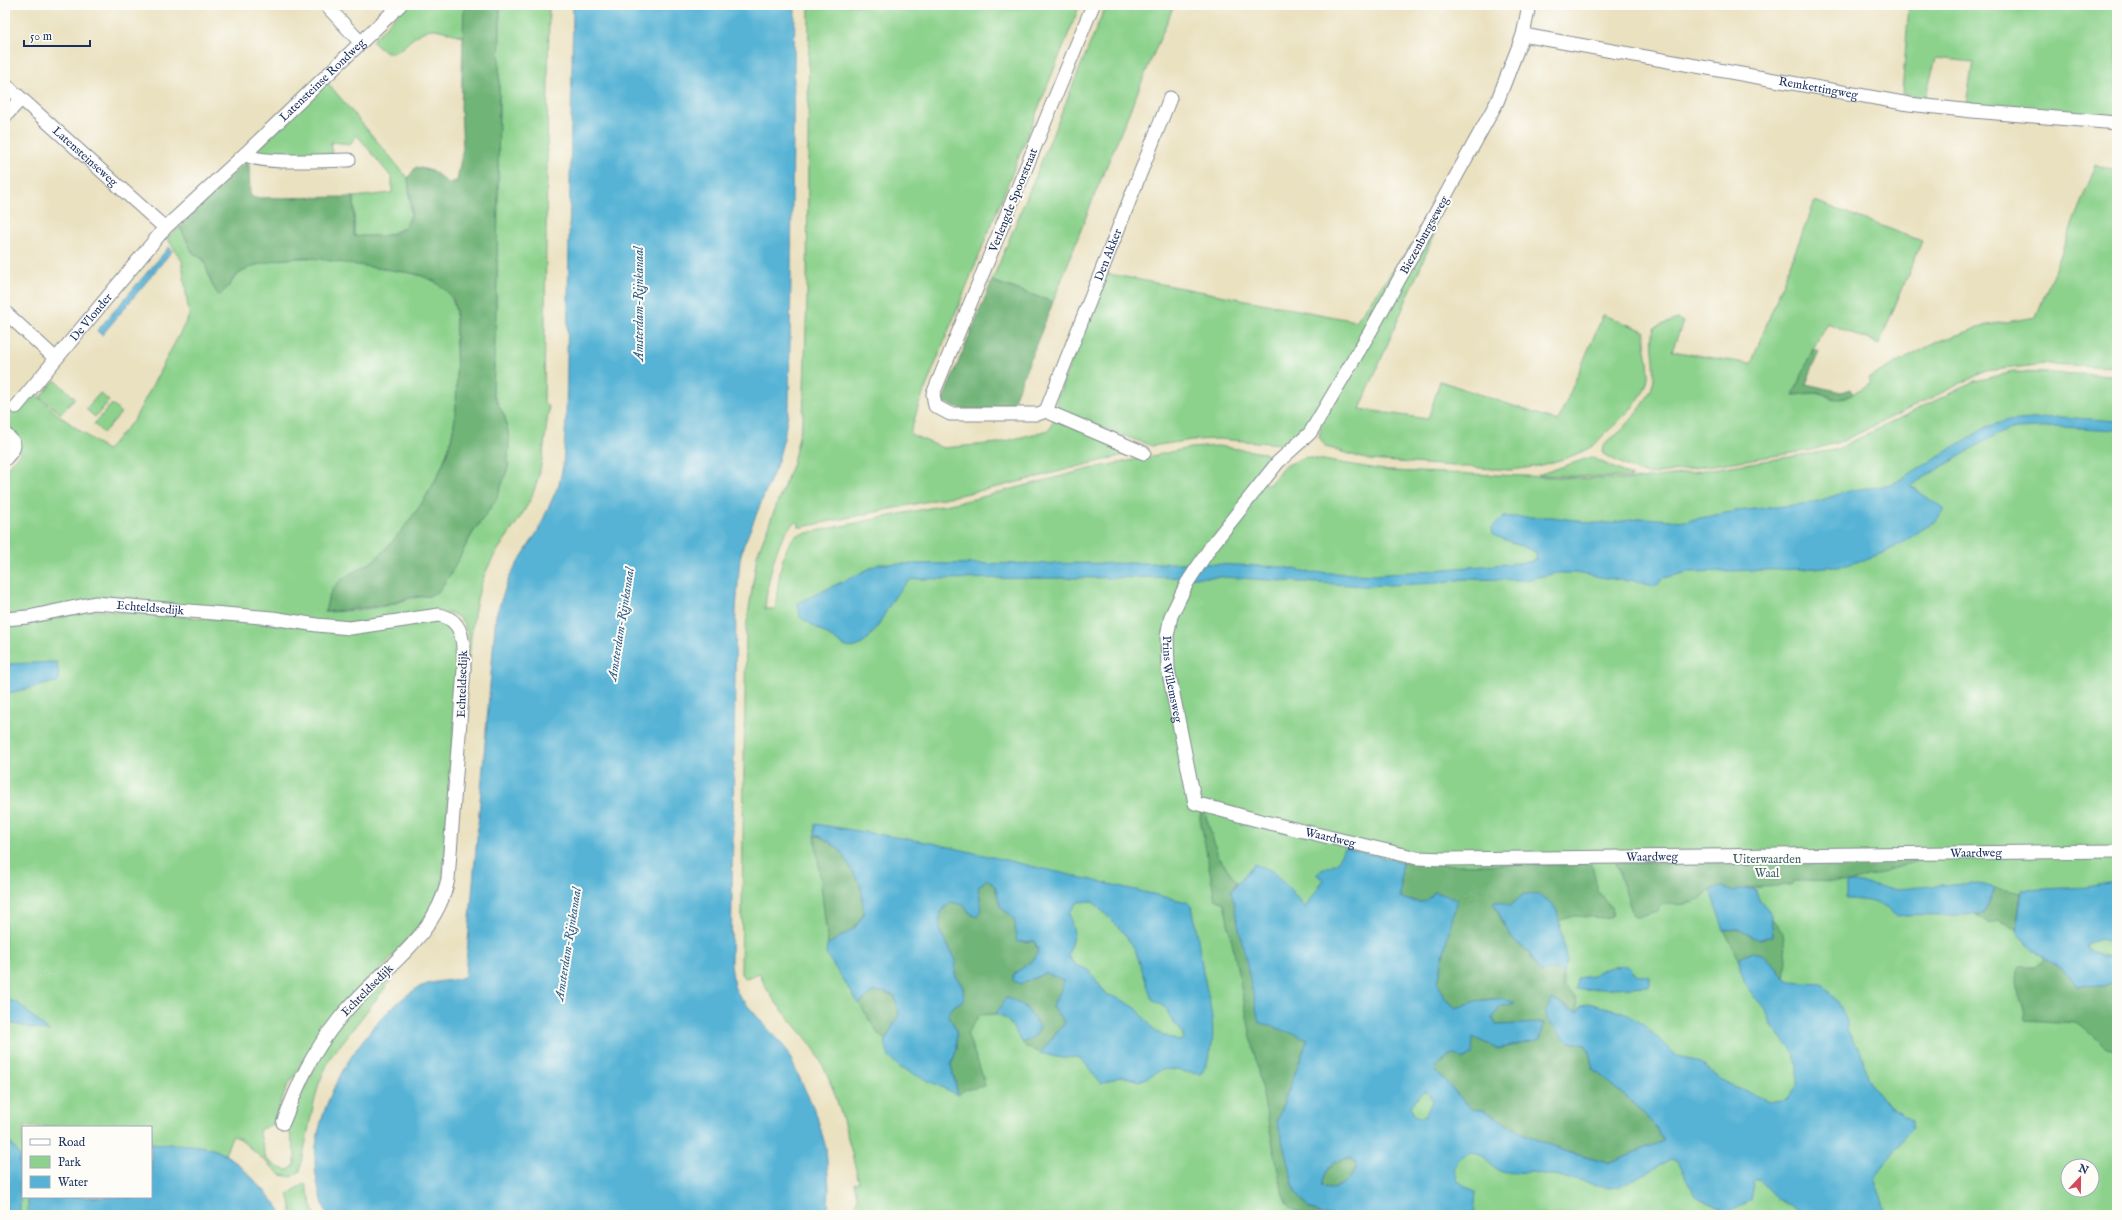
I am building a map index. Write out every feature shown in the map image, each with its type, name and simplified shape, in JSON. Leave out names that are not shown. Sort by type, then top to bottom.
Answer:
[{"type":"street","points":[[326,5],[361,43]]},
{"type":"street","name":"Latensteinse Rondweg","points":[[165,228],[245,154],[400,5]]},
{"type":"street","name":"Verlengde Spoorstraat","points":[[1046,411],[1038,414],[950,414],[935,406],[933,394],[1093,5]]},
{"type":"street","name":"Biezenburgseweg","points":[[1292,451],[1310,433],[1370,332],[1497,102],[1523,35],[1529,5]]},
{"type":"street","name":"Remkettingweg","points":[[1523,35],[1908,104],[2117,123]]},
{"type":"street","name":"Latensteinseweg","points":[[5,84],[165,228]]},
{"type":"street","name":"Den Akker","points":[[1046,411],[1170,98]]},
{"type":"street","points":[[5,116],[21,100]]},
{"type":"street","points":[[245,154],[248,158],[268,161],[349,160]]},
{"type":"street","name":"De Vlonder","points":[[16,406],[165,228]]},
{"type":"street","points":[[5,312],[55,358]]},
{"type":"street","points":[[1046,411],[1144,453]]},
{"type":"street","points":[[5,434],[14,442],[15,446],[14,450],[5,459]]},
{"type":"street","name":"Prins Willemsweg","points":[[1195,803],[1168,669],[1167,636],[1171,616],[1187,583],[1204,557],[1278,462],[1292,451]]},
{"type":"street","name":"Echteldsedijk","points":[[5,620],[28,617],[95,603],[272,618],[317,625],[350,628],[439,615],[448,616],[460,630],[463,640],[464,669],[448,879],[445,893],[427,926],[391,967],[340,1018],[323,1040],[308,1063],[283,1123]]},
{"type":"street","name":"Waardweg","points":[[1195,803],[1257,820],[1418,858],[1446,859],[2117,851]]},
{"type":"green space","points":[[406,5],[464,5],[464,37],[431,29],[414,38],[395,52],[389,52],[381,49],[372,41]]},
{"type":"green space","points":[[464,5],[500,5],[497,279],[493,394],[505,417],[509,438],[508,468],[496,500],[472,534],[450,575],[438,592],[429,596],[411,597],[387,605],[325,612],[330,595],[337,583],[349,574],[376,559],[381,554],[409,521],[421,504],[441,468],[454,428],[456,406],[456,312],[453,298],[434,281],[417,274],[305,257],[278,260],[252,266],[234,277],[230,285],[219,296],[212,285],[204,260],[193,253],[180,227],[245,162],[249,165],[250,194],[254,198],[354,197],[354,236],[387,235],[402,229],[408,224],[411,216],[408,178],[416,167],[433,171],[448,183],[457,181],[463,148],[461,111]]},
{"type":"green space","points":[[500,5],[549,5],[544,403],[549,407],[541,466],[536,485],[523,514],[493,558],[481,585],[474,614],[468,673],[469,648],[466,630],[458,617],[450,613],[347,624],[139,603],[5,615],[5,470],[20,454],[5,427],[5,400],[17,411],[33,392],[57,414],[107,450],[134,420],[189,316],[182,261],[167,238],[180,227],[193,253],[204,260],[212,285],[230,285],[235,277],[243,271],[252,266],[274,260],[314,258],[341,261],[421,276],[439,284],[449,294],[456,312],[457,394],[454,428],[449,448],[432,486],[409,521],[382,554],[370,563],[343,578],[338,583],[330,594],[325,612],[371,608],[389,605],[412,598],[429,596],[450,575],[472,534],[496,500],[508,468],[509,437],[505,417],[493,394],[497,279]]},
{"type":"green space","name":"Uiterwaarden Waal","points":[[809,5],[1080,5],[919,404],[910,434],[943,448],[998,443],[1049,430],[1054,419],[1136,452],[998,487],[802,527],[799,527],[799,523],[795,522],[788,529],[777,550],[770,575],[765,609],[775,609],[783,558],[791,541],[797,535],[974,499],[1085,470],[1190,448],[1218,446],[1265,453],[1268,464],[1261,482],[1269,485],[1283,467],[1305,457],[1390,471],[1632,480],[1835,450],[1975,381],[2013,372],[2117,375],[2117,1215],[855,1215],[857,1195],[854,1183],[859,1182],[842,1116],[824,1067],[809,1042],[770,994],[760,973],[746,978],[741,974],[746,629],[757,555],[793,463],[803,418],[807,297]]},
{"type":"green space","points":[[1106,5],[1174,5],[1092,201],[1053,302],[992,281]]},
{"type":"green space","points":[[1909,5],[2117,5],[2117,116],[1966,104],[1973,62],[1936,58],[1925,98],[1902,94]]},
{"type":"green space","points":[[327,82],[408,178],[411,215],[404,228],[384,236],[354,236],[354,197],[392,193],[392,178],[357,135],[350,144],[331,142],[332,154],[258,154],[256,151]]},
{"type":"green space","points":[[2096,164],[2117,173],[2117,367],[2045,364],[1986,371],[1843,441],[1812,450],[1648,475],[1632,469],[1603,454],[1603,447],[1623,429],[1648,397],[1653,384],[1654,376],[1654,328],[1677,319],[1683,322],[1672,351],[1751,364],[1815,201],[1922,241],[1879,344],[1827,323],[1813,349],[1794,395],[1817,393],[1834,399],[1845,398],[1871,383],[1868,378],[1937,342],[1987,325],[2036,317]]},
{"type":"green space","points":[[1437,228],[1360,409],[1428,419],[1440,381],[1558,421],[1603,315],[1645,331],[1645,344],[1649,369],[1644,390],[1635,404],[1594,445],[1586,450],[1553,462],[1529,468],[1509,470],[1369,460],[1326,447],[1319,437],[1321,426],[1408,272]]},
{"type":"green space","points":[[1411,246],[1314,422],[1292,441],[1282,444],[1218,439],[1192,440],[1152,446],[1063,414],[1056,409],[1055,404],[1104,273],[1356,321]]},
{"type":"green space","points":[[992,281],[1053,302],[1010,410],[963,409],[942,402]]},
{"type":"green space","points":[[1813,349],[1819,351],[1806,384],[1841,392],[1850,389],[1853,394],[1842,399],[1816,393],[1793,395]]},
{"type":"green space","points":[[55,380],[75,398],[61,414],[40,397]]},
{"type":"green space","points":[[100,393],[109,401],[95,417],[86,409]]},
{"type":"green space","points":[[112,404],[121,413],[103,433],[94,424]]},
{"type":"green space","points":[[1591,457],[1631,476],[1631,478],[1538,475]]},
{"type":"green space","points":[[95,610],[304,626],[444,619],[461,639],[442,887],[423,922],[313,1047],[287,1087],[275,1117],[282,1120],[259,1130],[266,1159],[277,1167],[288,1170],[295,1165],[295,1154],[289,1130],[284,1128],[334,1029],[422,937],[396,974],[330,1058],[319,1083],[300,1171],[292,1177],[281,1175],[240,1139],[232,1136],[225,1155],[264,1190],[276,1206],[280,1215],[5,1215],[5,624],[28,623]]},
{"type":"green space","points":[[1201,812],[1205,813],[1218,856],[1237,882],[1231,891],[1308,1039],[1277,1120],[1295,1192],[1309,1208],[1322,1215],[1308,1215],[1294,1211],[1283,1195],[1224,903],[1215,899],[1200,818]]},
{"type":"green space","points":[[815,835],[825,839],[842,852],[854,870],[863,901],[864,911],[856,926],[828,945]]},
{"type":"green space","points":[[1921,860],[1851,882],[1794,881],[1791,885],[1748,888],[1733,892],[1723,887],[1710,890],[1694,902],[1682,904],[1662,904],[1657,911],[1634,918],[1616,863]]},
{"type":"green space","points":[[1402,862],[1438,865],[1592,864],[1598,891],[1613,910],[1612,916],[1604,918],[1574,916],[1558,921],[1557,911],[1524,894],[1510,906],[1501,902],[1493,902],[1504,925],[1517,944],[1530,952],[1532,960],[1549,971],[1555,969],[1563,973],[1563,986],[1576,998],[1578,1012],[1556,1001],[1562,1035],[1567,1041],[1585,1045],[1589,1051],[1593,1069],[1628,1098],[1655,1126],[1663,1141],[1607,1163],[1564,1151],[1524,1134],[1484,1110],[1471,1109],[1434,1069],[1473,1037],[1495,1048],[1501,1048],[1540,1040],[1544,1023],[1496,1025],[1493,1018],[1500,1007],[1514,1003],[1507,1000],[1493,999],[1478,1001],[1456,1008],[1444,998],[1438,983],[1445,947],[1429,900],[1424,903],[1399,898]]},
{"type":"green space","points":[[987,879],[995,886],[1001,908],[1010,914],[1016,921],[1015,930],[1025,943],[1034,941],[1038,951],[1035,958],[1013,975],[1022,984],[1046,973],[1063,980],[1061,990],[1052,1006],[1065,1023],[1040,1053],[1026,1047],[1023,1043],[1035,1036],[1040,1027],[1025,1007],[1007,997],[996,1014],[980,1015],[967,1033],[985,1086],[964,1090],[958,1095],[951,1065],[957,1049],[956,1029],[948,1014],[954,1006],[964,1000],[963,988],[955,974],[956,960],[940,932],[940,912],[951,902],[964,905],[972,915],[982,910],[978,887]]},
{"type":"green space","points":[[1996,888],[2021,893],[2016,929],[1997,921],[1990,923],[1975,914],[1984,913]]},
{"type":"green space","points":[[1771,917],[1783,933],[1786,960],[1784,979],[1777,968],[1740,958],[1740,961],[1724,930],[1737,929],[1760,939],[1773,936]]},
{"type":"green space","points":[[2046,958],[2071,976],[2078,987],[2103,986],[2117,981],[2117,1051],[2105,1046],[2086,1029],[2075,1023],[2025,1020],[2016,981],[2019,966],[2036,966]]},
{"type":"green space","points":[[873,992],[883,992],[895,996],[899,1015],[885,1040],[879,1035],[859,1004]]},
{"type":"green space","points":[[1344,1159],[1351,1159],[1356,1162],[1353,1173],[1345,1183],[1328,1188],[1322,1186],[1322,1181],[1328,1169]]},
{"type":"green space","points":[[305,1183],[315,1215],[291,1215],[291,1205],[288,1194]]},
{"type":"water","name":"Amsterdam-Rijnkanaal","points":[[573,5],[795,5],[789,407],[784,438],[777,464],[743,547],[740,559],[736,610],[731,964],[734,986],[740,997],[786,1049],[816,1113],[826,1148],[829,1187],[828,1215],[327,1215],[317,1183],[315,1162],[317,1138],[324,1113],[346,1065],[362,1042],[379,1021],[397,1003],[416,989],[436,982],[462,978],[465,976],[496,615],[510,575],[538,531],[559,484],[563,466],[566,419]]},
{"type":"water","points":[[169,247],[172,251],[102,335],[97,331]]},
{"type":"water","points":[[2061,417],[2117,421],[2117,430],[2061,427],[2015,429],[1997,434],[1910,486],[1945,509],[1937,520],[1884,553],[1847,565],[1804,569],[1689,572],[1664,578],[1655,587],[1634,580],[1625,581],[1575,573],[1557,573],[1524,580],[1463,579],[1437,583],[1365,586],[1222,577],[913,579],[904,585],[896,595],[874,632],[856,647],[846,647],[800,617],[798,603],[879,564],[1188,563],[1283,567],[1309,572],[1375,575],[1530,562],[1536,559],[1536,552],[1493,535],[1492,528],[1504,517],[1553,517],[1593,523],[1609,523],[1644,518],[1685,521],[1736,511],[1812,503],[1852,490],[1891,485],[1987,427],[2005,421]]},
{"type":"water","points":[[57,662],[59,680],[56,682],[5,694],[5,664]]},
{"type":"water","points":[[815,824],[932,843],[1187,902],[1192,907],[1195,920],[1211,1011],[1213,1037],[1211,1050],[1201,1074],[1166,1069],[1139,1081],[1122,1076],[1101,1084],[1085,1063],[1078,1057],[1061,1058],[1040,1053],[1065,1023],[1052,1006],[1061,990],[1063,980],[1046,973],[1022,984],[1013,981],[1013,975],[1035,958],[1038,950],[1034,941],[1017,942],[1015,922],[1007,912],[1001,908],[995,886],[987,879],[978,887],[982,910],[977,917],[972,915],[964,905],[951,902],[940,912],[940,932],[956,960],[955,974],[963,988],[964,1000],[954,1006],[948,1014],[956,1029],[957,1049],[951,1065],[958,1095],[899,1067],[889,1057],[884,1043],[899,1015],[895,996],[883,992],[873,992],[859,1004],[826,954],[827,945],[855,928],[864,914],[861,886],[840,850],[822,837],[815,835]],"holes":[[[1092,901],[1123,932],[1136,952],[1152,999],[1167,1009],[1170,1017],[1181,1031],[1184,1039],[1178,1041],[1156,1032],[1136,1008],[1120,999],[1106,994],[1089,970],[1075,965],[1068,956],[1074,933],[1069,912],[1078,902]]]},
{"type":"water","points":[[1344,848],[1402,862],[1400,898],[1415,902],[1423,902],[1431,897],[1434,892],[1457,899],[1438,983],[1444,998],[1456,1008],[1476,1001],[1503,998],[1515,1003],[1500,1007],[1493,1018],[1496,1025],[1544,1023],[1540,1040],[1501,1048],[1495,1048],[1473,1037],[1472,1055],[1463,1060],[1455,1054],[1448,1056],[1434,1069],[1471,1109],[1484,1110],[1524,1134],[1564,1151],[1607,1163],[1663,1141],[1655,1126],[1628,1098],[1593,1069],[1589,1051],[1585,1045],[1567,1041],[1547,1019],[1546,1010],[1552,1000],[1578,1012],[1581,1006],[1588,1003],[1624,1012],[1646,1027],[1678,1057],[1701,1062],[1721,1081],[1769,1102],[1787,1099],[1798,1085],[1798,1066],[1794,1055],[1772,1026],[1765,1008],[1755,998],[1745,984],[1740,969],[1740,958],[1753,952],[1762,954],[1777,968],[1784,979],[1791,982],[1821,984],[1829,990],[1847,1020],[1847,1031],[1862,1054],[1867,1078],[1890,1107],[1912,1121],[1912,1128],[1874,1178],[1887,1215],[1807,1215],[1776,1197],[1760,1180],[1755,1180],[1751,1200],[1727,1212],[1695,1196],[1677,1162],[1672,1159],[1618,1187],[1610,1188],[1532,1172],[1501,1173],[1483,1156],[1471,1152],[1460,1158],[1454,1168],[1458,1181],[1476,1193],[1474,1215],[1322,1215],[1309,1208],[1295,1192],[1277,1120],[1308,1039],[1259,1022],[1231,891],[1254,864],[1271,870],[1291,890],[1305,908],[1324,879],[1317,875],[1318,872],[1338,862]],"holes":[[[1423,1091],[1428,1093],[1432,1101],[1425,1116],[1418,1117],[1413,1113],[1411,1106]],[[1345,1158],[1351,1158],[1356,1162],[1355,1168],[1345,1183],[1328,1188],[1322,1186],[1324,1175],[1330,1166]]]},
{"type":"water","points":[[2117,881],[2117,981],[2103,986],[2078,987],[2071,976],[2033,950],[2016,932],[2022,890],[2088,887]],"holes":[[[2100,939],[2114,946],[2116,950],[2111,956],[2101,956],[2087,950],[2085,944]]]},
{"type":"water","points":[[1846,882],[1898,889],[1974,882],[1996,888],[1984,913],[1962,915],[1896,916],[1879,904],[1846,899]]},
{"type":"water","points":[[1723,887],[1733,892],[1738,889],[1756,889],[1759,900],[1771,914],[1773,936],[1760,939],[1737,929],[1724,930],[1710,890]]},
{"type":"water","points":[[1524,894],[1539,895],[1552,903],[1557,911],[1567,962],[1563,973],[1555,969],[1541,973],[1537,968],[1530,952],[1517,944],[1511,937],[1493,902],[1501,902],[1510,906]]},
{"type":"water","points":[[1628,966],[1636,974],[1649,977],[1649,986],[1576,990],[1577,978],[1593,976],[1600,970],[1604,969]]},
{"type":"water","points":[[1007,996],[1025,1007],[1040,1027],[1035,1036],[1023,1043],[1008,1021],[996,1014]]},
{"type":"water","points":[[5,999],[18,1003],[50,1032],[5,1022]]},
{"type":"water","points":[[5,1136],[20,1155],[20,1215],[5,1215]]},
{"type":"water","points":[[152,1143],[195,1145],[218,1151],[228,1156],[246,1171],[280,1209],[280,1215],[28,1215],[28,1198],[152,1198]]}]
